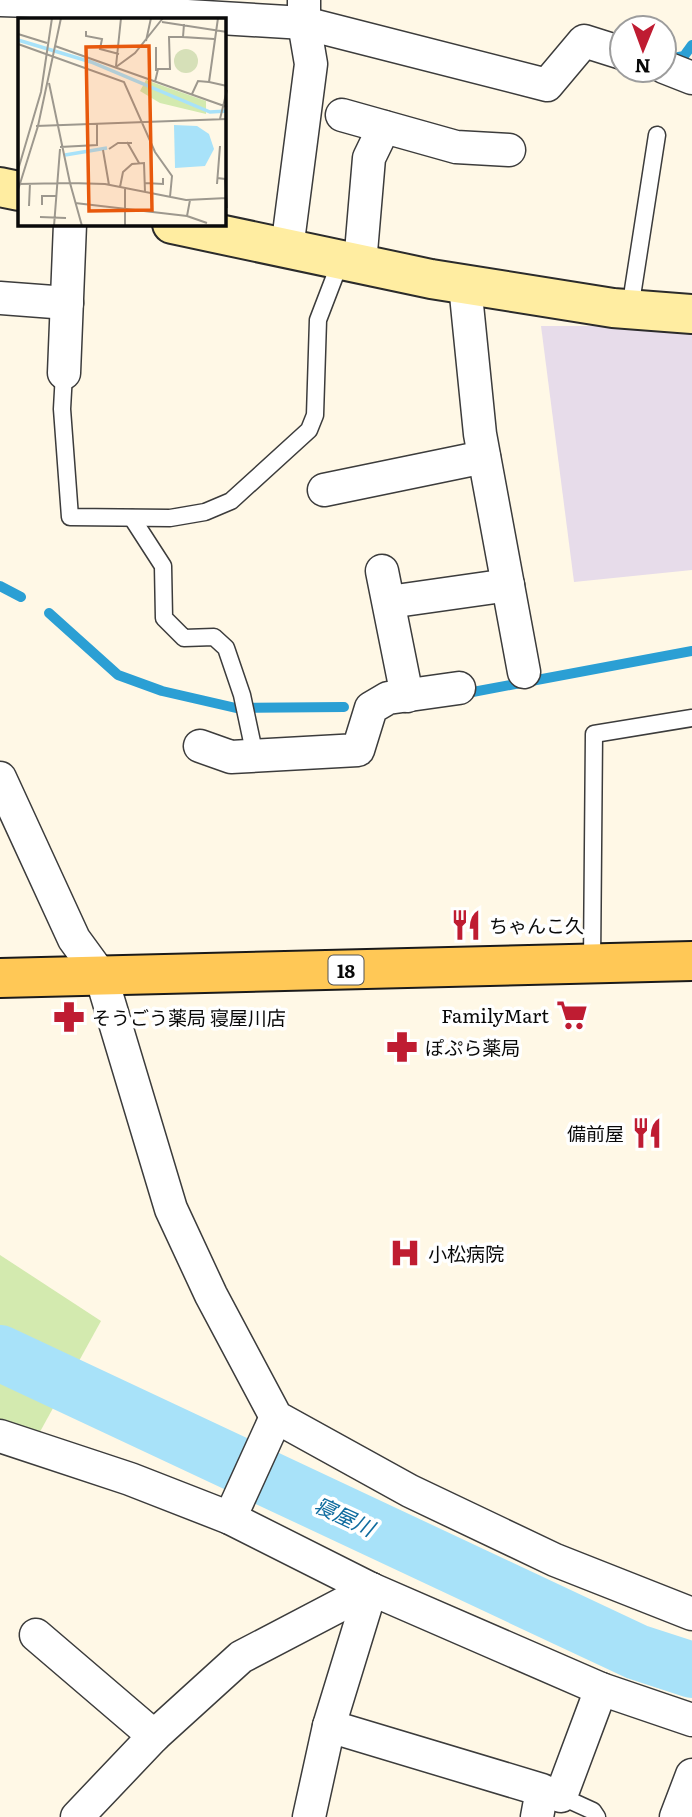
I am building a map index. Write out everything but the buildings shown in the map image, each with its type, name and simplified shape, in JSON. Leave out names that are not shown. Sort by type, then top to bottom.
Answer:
[{"type":"main road","name":"18","points":[[0,978],[692,961]]},
{"type":"street","points":[[20,0],[88,10],[304,11],[547,85],[584,41],[608,49]]},
{"type":"street","points":[[287,249],[311,64],[304,11]]},
{"type":"street","points":[[342,116],[457,147],[509,150]]},
{"type":"street","points":[[351,262],[369,158],[384,127]]},
{"type":"street","points":[[0,187],[18,191]]},
{"type":"street","points":[[64,373],[70,226]]},
{"type":"street","points":[[181,226],[465,285],[630,309],[692,314]]},
{"type":"street","points":[[465,285],[484,457],[524,672]]},
{"type":"street","points":[[0,298],[66,303]]},
{"type":"street","points":[[324,490],[484,457]]},
{"type":"street","points":[[382,570],[407,696]]},
{"type":"street","points":[[389,602],[508,585]]},
{"type":"street","points":[[200,746],[231,757],[358,750],[371,708],[388,698],[459,688]]},
{"type":"street","points":[[0,778],[74,940],[101,976],[171,1209],[211,1295],[276,1417],[410,1491],[555,1560],[692,1614]]},
{"type":"street","points":[[230,1518],[276,1417]]},
{"type":"street","points":[[0,1436],[130,1479],[230,1518],[371,1589],[601,1689],[692,1720]]},
{"type":"street","points":[[309,1817],[329,1726],[371,1589]]},
{"type":"street","points":[[77,1817],[154,1736],[240,1657],[371,1589]]},
{"type":"street","points":[[36,1635],[154,1736]]},
{"type":"street","points":[[329,1726],[547,1801],[601,1689]]},
{"type":"street","points":[[676,1817],[692,1775]]},
{"type":"lane","points":[[630,309],[657,135]]},
{"type":"lane","points":[[64,373],[62,409],[70,517],[132,518],[182,516],[205,512],[231,500],[309,430],[315,415],[318,320],[351,262]]},
{"type":"lane","points":[[132,518],[163,566],[164,618],[184,638],[214,637],[226,648],[242,695],[255,756]]},
{"type":"lane","points":[[592,963],[594,734],[692,719]]},
{"type":"lane","points":[[547,1801],[593,1811],[597,1817]]},
{"type":"shaded area","points":[[541,326],[692,326],[692,570],[574,582]]},
{"type":"green space","points":[[0,1255],[101,1321],[36,1439],[0,1427]]},
{"type":"waterway","points":[[678,57],[684,56],[692,45]]},
{"type":"waterway","points":[[0,586],[21,597]]},
{"type":"waterway","points":[[49,613],[118,675],[162,691],[236,708],[344,707]]},
{"type":"waterway","points":[[462,694],[692,651]]},
{"type":"waterway","name":"寝屋川","points":[[0,1353],[637,1652],[692,1670]]},
{"type":"place","name":"ちゃんこ久","points":[[466,925]]},
{"type":"place","name":"FamilyMart","points":[[572,1015]]},
{"type":"place","name":"そうごう薬局 寝屋川店","points":[[69,1017]]},
{"type":"place","name":"ぽぷら薬局","points":[[402,1047]]},
{"type":"place","name":"備前屋","points":[[647,1133]]},
{"type":"place","name":"小松病院","points":[[405,1253]]}]
